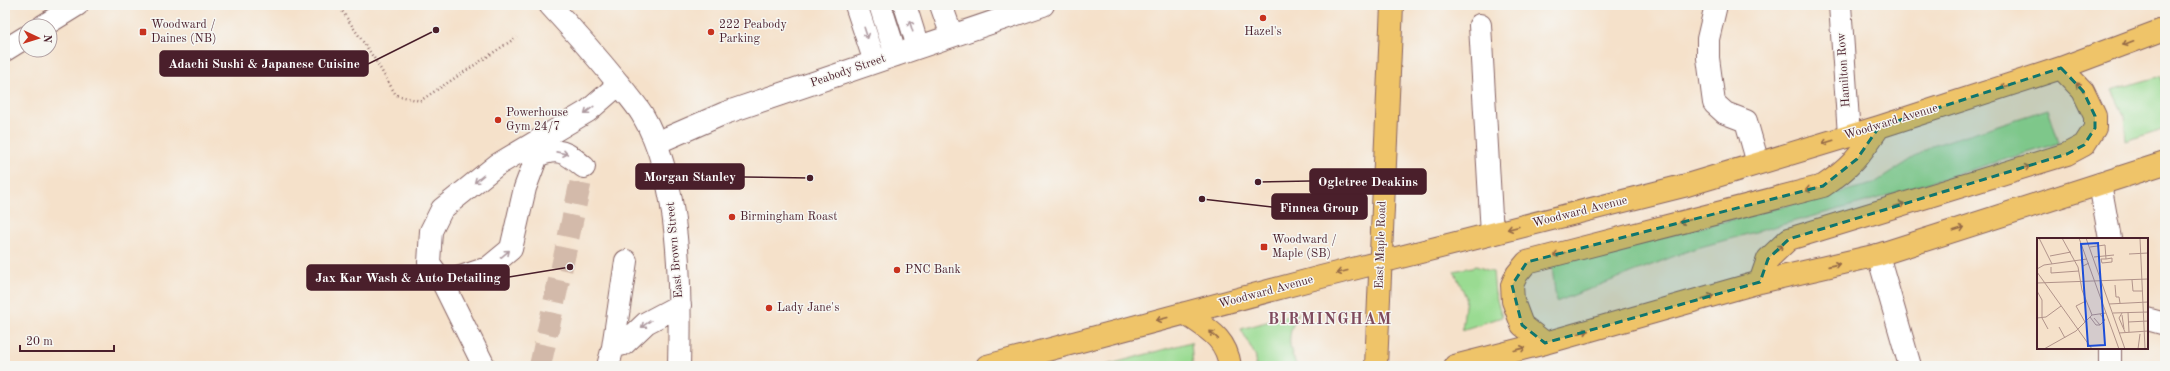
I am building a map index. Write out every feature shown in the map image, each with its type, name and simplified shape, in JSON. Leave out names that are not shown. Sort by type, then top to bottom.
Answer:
[{"type":"main road","name":"East Maple Road","points":[[1376,366],[1392,5]]},
{"type":"main road","name":"Woodward Avenue","points":[[986,366],[1380,262],[1687,185],[1879,127],[2061,68],[2165,29]]},
{"type":"main road","points":[[1760,282],[1768,259],[1789,239],[2068,154],[2084,145],[2094,128],[2095,116],[2084,91],[2061,68]]},
{"type":"main road","points":[[1545,343],[1522,325],[1513,301],[1512,286],[1517,274],[1527,262],[1823,186],[1845,171],[1857,159],[1879,127]]},
{"type":"main road","points":[[1455,366],[1545,343],[1760,282],[1878,254],[2165,163]]},
{"type":"main road","points":[[1185,314],[1216,335],[1226,349],[1230,366]]},
{"type":"street","points":[[45,18],[77,5]]},
{"type":"street","name":"East Brown Street","points":[[550,5],[619,84],[642,114],[656,144],[669,186],[680,305],[679,366]]},
{"type":"street","points":[[856,5],[875,62]]},
{"type":"street","points":[[880,5],[896,55]]},
{"type":"street","points":[[905,5],[918,47]]},
{"type":"street","points":[[941,5],[952,36]]},
{"type":"street","name":"Peabody Street","points":[[656,144],[725,112],[1043,5]]},
{"type":"street","points":[[1716,5],[1708,38],[1708,58],[1714,103],[1725,113],[1746,121],[1758,164]]},
{"type":"street","name":"Hamilton Row","points":[[1840,5],[1849,135]]},
{"type":"street","points":[[1480,24],[1492,234]]},
{"type":"street","points":[[5,50],[18,42]]},
{"type":"street","points":[[484,366],[443,283],[429,263],[430,231],[442,209],[497,165],[588,111],[619,84]]},
{"type":"street","points":[[443,283],[488,268],[511,248],[525,188],[537,156],[549,151],[567,153],[584,167]]},
{"type":"street","points":[[2100,184],[2110,238]]},
{"type":"street","points":[[1878,254],[1910,366]]},
{"type":"street","points":[[611,356],[626,261]]},
{"type":"street","points":[[611,356],[646,324],[680,305]]},
{"type":"street","points":[[2148,319],[2165,324]]},
{"type":"street","points":[[2110,349],[2110,366]]},
{"type":"path","points":[[338,5],[374,58],[396,95],[420,101],[517,37]]},
{"type":"highlighted area","points":[[2061,68],[2083,91],[2095,116],[2095,128],[2084,145],[2067,154],[1789,239],[1768,259],[1760,282],[1545,343],[1522,325],[1512,285],[1527,262],[1823,186],[1857,159],[1879,127]]},
{"type":"green space","points":[[2161,76],[2165,105],[2165,128],[2126,141],[2124,115],[2112,90]]},
{"type":"green space","points":[[2048,109],[2059,143],[1872,200],[1693,249],[1556,302],[1552,265],[1873,184],[1932,146]]},
{"type":"green space","points":[[1476,266],[1493,272],[1495,293],[1502,317],[1462,330],[1466,297],[1454,271]]},
{"type":"green space","points":[[1299,313],[1290,333],[1291,352],[1297,366],[1255,366],[1256,357],[1241,329]]},
{"type":"green space","points":[[1191,342],[1193,366],[1103,366]]},
{"type":"tunnel","points":[[540,366],[584,167]]},
{"type":"place","name":"Hazel's","points":[[1263,18]]},
{"type":"place","name":"Adachi Sushi & Japanese Cuisine","points":[[436,30]]},
{"type":"place","name":"Woodward / Daines (NB)","points":[[143,32]]},
{"type":"place","name":"222 Peabody Parking","points":[[711,32]]},
{"type":"place","name":"Powerhouse Gym 24/7","points":[[498,120]]},
{"type":"place","name":"Morgan Stanley","points":[[810,178]]},
{"type":"place","name":"Ogletree Deakins","points":[[1258,182]]},
{"type":"place","name":"Finnea Group","points":[[1202,199]]},
{"type":"place","name":"Birmingham Roast","points":[[732,217]]},
{"type":"place","name":"Woodward / Maple (SB)","points":[[1264,247]]},
{"type":"place","name":"Jax Kar Wash & Auto Detailing","points":[[570,267]]},
{"type":"place","name":"PNC Bank","points":[[897,270]]},
{"type":"place","name":"Lady Jane's","points":[[769,308]]},
{"type":"district","name":"BIRMINGHAM","points":[[1330,320]]}]
